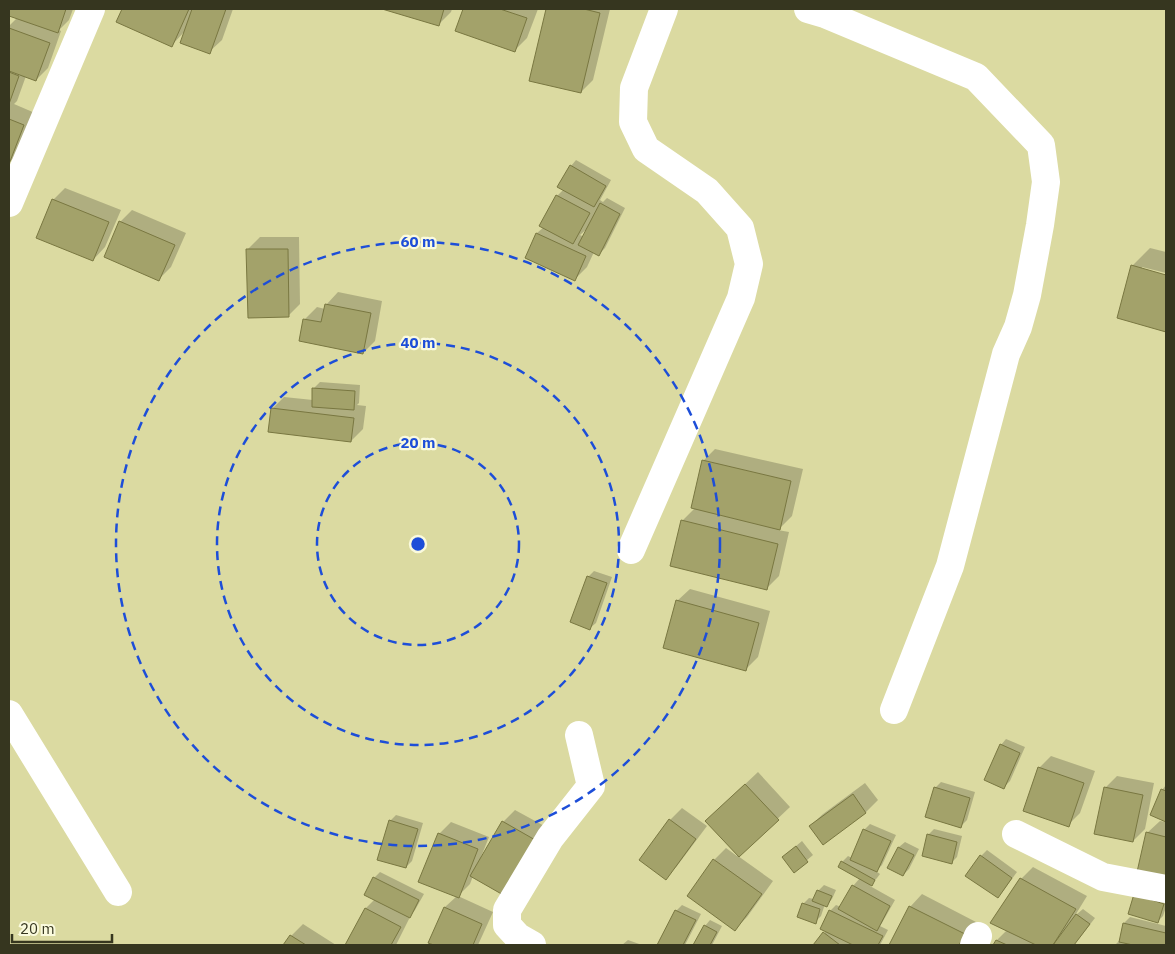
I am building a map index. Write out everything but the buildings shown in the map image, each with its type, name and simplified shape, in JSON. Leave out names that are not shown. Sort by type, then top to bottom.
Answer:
[{"type":"street","points":[[9,203],[91,9]]},
{"type":"street","points":[[630,550],[741,298],[749,264],[740,228],[707,191],[646,149],[633,122],[634,88],[664,9]]},
{"type":"street","points":[[808,9],[976,77],[1041,145],[1046,182],[1027,294],[1018,328],[1006,354],[950,566],[894,710]]},
{"type":"street","points":[[9,714],[118,892]]},
{"type":"street","points":[[532,945],[518,937],[507,925],[508,910],[550,838],[591,786],[579,735]]},
{"type":"street","points":[[1016,834],[1103,877],[1166,889]]}]
